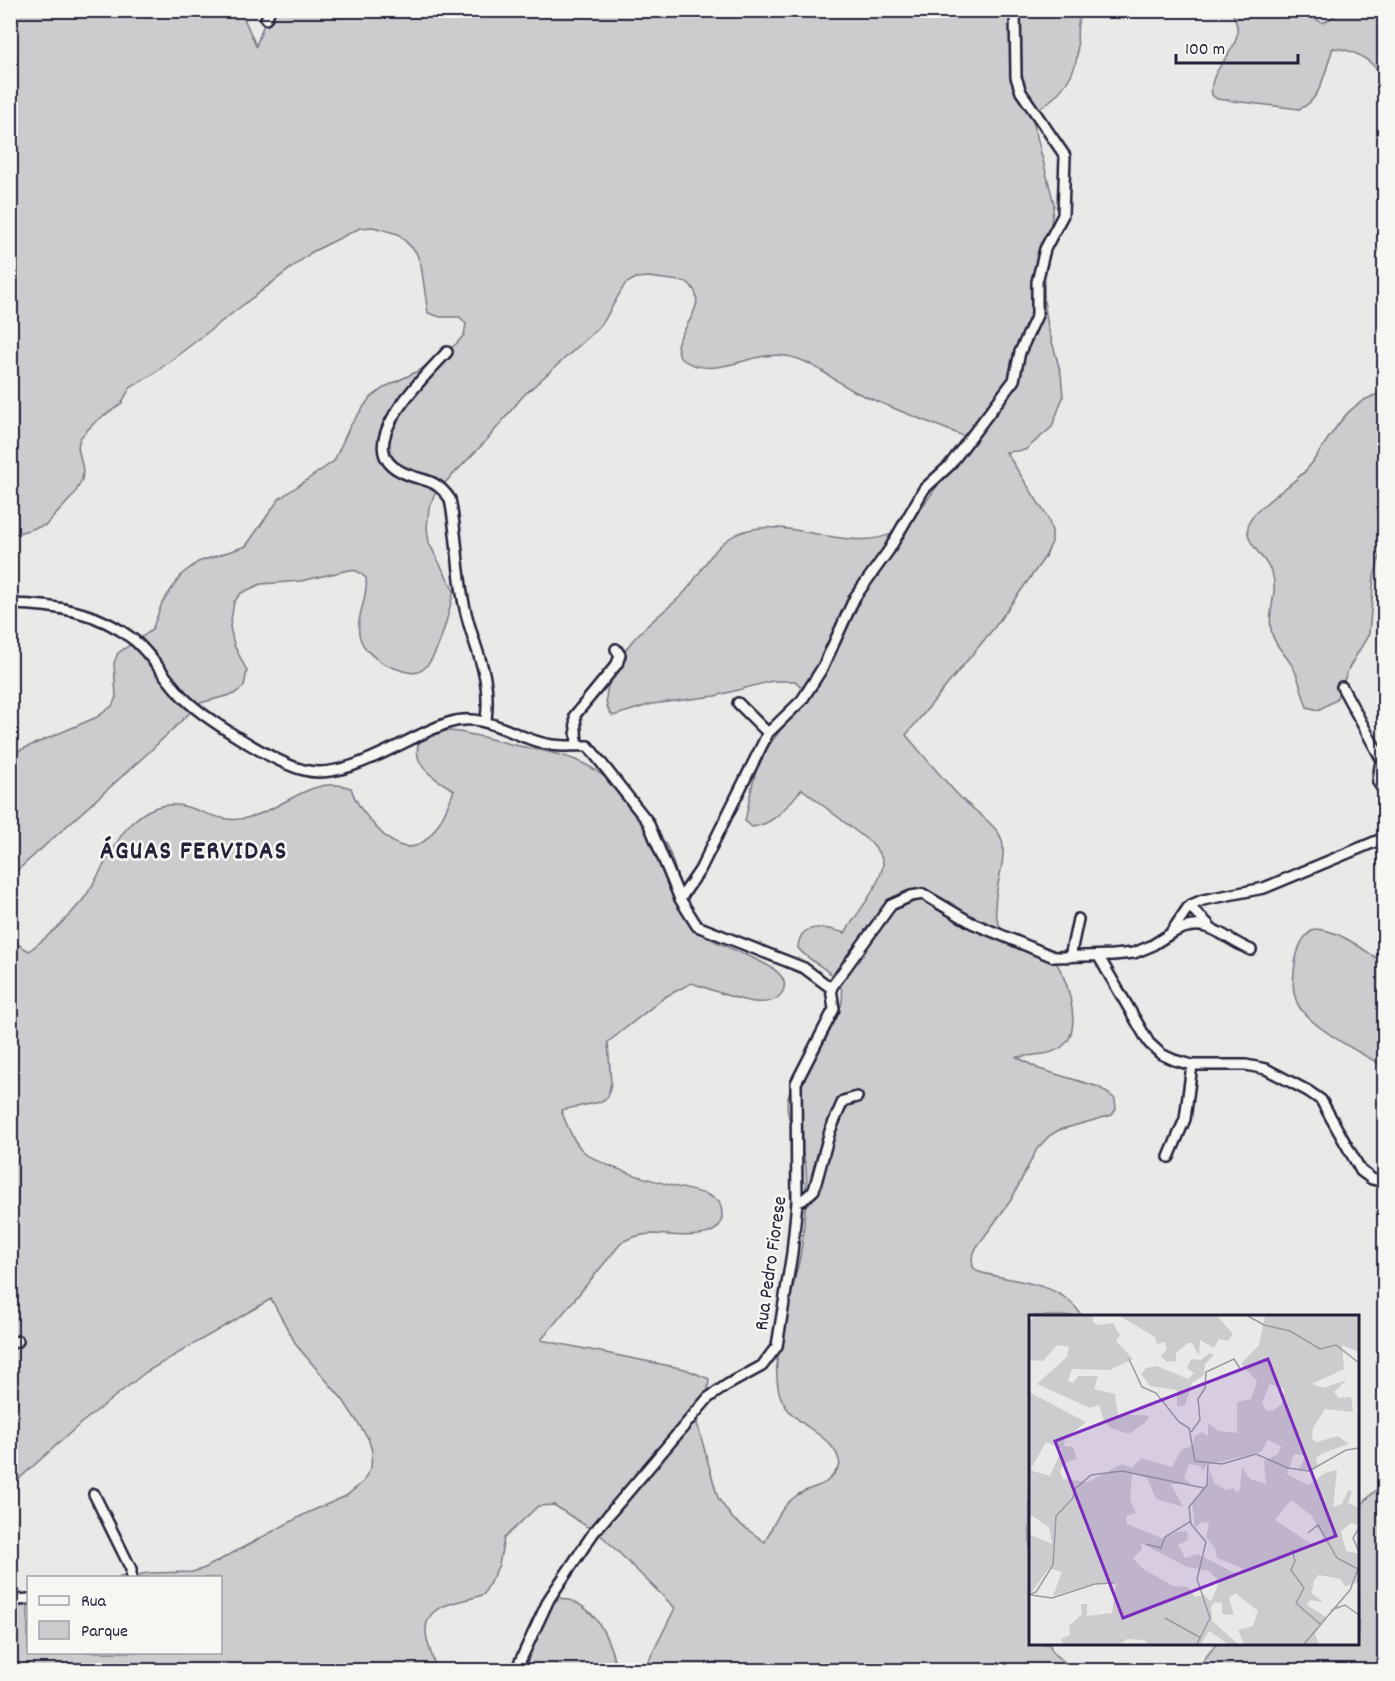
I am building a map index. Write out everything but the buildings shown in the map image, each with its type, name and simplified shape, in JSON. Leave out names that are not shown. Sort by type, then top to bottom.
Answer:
[{"type":"street","points":[[680,899],[700,870],[768,733],[802,700],[824,667],[855,597],[889,550],[924,489],[949,466],[1014,380],[1020,352],[1037,315],[1037,282],[1045,249],[1063,215],[1065,156],[1021,92],[1017,77],[1015,10]]},
{"type":"street","points":[[447,352],[398,409],[387,427],[382,444],[386,459],[399,471],[430,479],[441,486],[450,499],[466,616],[486,674],[489,700],[486,720]]},
{"type":"street","points":[[10,604],[75,609],[105,622],[134,640],[183,697],[201,712],[282,762],[305,771],[326,772],[353,764],[448,723],[469,719],[486,720],[553,745],[588,746],[648,822],[680,899],[697,926],[804,968],[831,988],[891,905],[911,896],[923,894],[972,923],[1054,957],[1099,957],[1134,953],[1170,934],[1193,925],[1208,924]]},
{"type":"street","points":[[577,745],[575,715],[617,664],[620,655],[616,649]]},
{"type":"street","points":[[1342,687],[1384,761],[1380,766],[1377,782],[1384,791]]},
{"type":"street","points":[[738,703],[768,733]]},
{"type":"street","points":[[1170,934],[1189,906],[1219,895],[1264,888],[1384,838]]},
{"type":"street","points":[[1189,906],[1208,924],[1234,943],[1251,950]]},
{"type":"street","points":[[1070,957],[1078,920]]},
{"type":"street","points":[[1099,957],[1149,1043],[1161,1054],[1192,1065],[1246,1065],[1266,1069],[1308,1091],[1321,1100],[1361,1171],[1372,1179],[1384,1182]]},
{"type":"street","name":"Rua Pedro Fiorese","points":[[516,1671],[549,1599],[594,1532],[708,1398],[762,1366],[771,1358],[777,1346],[792,1253],[797,1202],[796,1083],[834,1009],[831,988]]},
{"type":"street","points":[[1169,1157],[1185,1119],[1192,1065]]},
{"type":"street","points":[[797,1202],[803,1200],[814,1190],[830,1131],[843,1101],[857,1096]]},
{"type":"street","points":[[94,1494],[131,1569],[131,1576]]},
{"type":"street","points":[[10,1601],[27,1599]]},
{"type":"green space","points":[[269,10],[1082,11],[1077,28],[1077,57],[1071,75],[1054,97],[1031,113],[1054,204],[1044,269],[1044,300],[1048,327],[1061,374],[1063,397],[1052,427],[1025,450],[1006,452],[1048,518],[1052,531],[1052,542],[1045,557],[994,628],[906,735],[960,797],[998,833],[1003,848],[995,905],[999,924],[1002,930],[1014,938],[1049,954],[1055,961],[1066,985],[1073,1013],[1070,1037],[1064,1045],[1053,1052],[1017,1057],[1039,1069],[1099,1087],[1115,1099],[1116,1109],[1112,1115],[1059,1130],[1049,1136],[1037,1149],[1011,1200],[976,1248],[972,1258],[973,1267],[979,1272],[1049,1289],[1062,1295],[1081,1315],[1029,1315],[1029,1645],[1050,1645],[1054,1654],[1075,1670],[644,1670],[675,1608],[603,1537],[554,1505],[538,1506],[504,1538],[499,1565],[484,1594],[446,1605],[431,1614],[427,1622],[426,1633],[435,1670],[11,1670],[10,1575],[16,1598],[27,1599],[27,1654],[222,1654],[222,1576],[126,1576],[192,1572],[205,1568],[305,1514],[346,1496],[363,1482],[371,1467],[372,1451],[368,1438],[343,1400],[297,1346],[271,1299],[146,1372],[80,1424],[11,1486],[11,940],[29,951],[50,934],[91,889],[114,847],[132,822],[157,807],[182,806],[227,819],[240,819],[266,811],[313,788],[338,785],[351,788],[355,799],[365,813],[391,840],[404,846],[415,846],[434,831],[454,790],[429,773],[419,760],[418,743],[423,733],[443,731],[463,733],[551,752],[578,761],[603,775],[628,797],[659,833],[671,855],[686,907],[695,926],[717,942],[765,964],[777,972],[784,981],[783,991],[776,999],[766,1002],[741,999],[691,983],[665,997],[608,1042],[611,1083],[608,1097],[600,1102],[561,1110],[576,1142],[593,1158],[642,1177],[706,1194],[719,1201],[722,1215],[719,1225],[702,1235],[645,1234],[622,1242],[541,1340],[685,1369],[709,1379],[708,1391],[697,1423],[718,1498],[733,1519],[765,1542],[790,1500],[825,1483],[840,1465],[836,1453],[829,1444],[790,1412],[782,1401],[778,1387],[777,1355],[801,1249],[806,1185],[804,1157],[789,1119],[787,1105],[790,1090],[798,1074],[830,1028],[842,1000],[841,988],[833,976],[798,948],[803,933],[808,930],[822,928],[845,933],[868,899],[882,871],[883,863],[871,843],[802,789],[786,808],[767,822],[752,827],[745,821],[754,780],[762,757],[791,715],[800,697],[802,688],[795,681],[772,681],[715,696],[652,704],[613,716],[606,704],[606,696],[613,674],[631,642],[682,595],[714,552],[728,539],[749,530],[772,527],[844,538],[868,539],[891,534],[912,521],[971,439],[860,394],[796,358],[772,355],[719,367],[693,365],[680,358],[677,345],[694,313],[697,297],[694,289],[687,282],[649,277],[636,278],[625,284],[604,321],[593,333],[523,396],[486,441],[435,493],[429,508],[427,528],[429,543],[454,591],[438,647],[427,666],[413,673],[405,672],[380,661],[364,646],[360,638],[359,623],[366,578],[357,571],[349,570],[301,581],[261,584],[241,593],[234,602],[230,627],[234,645],[247,671],[244,686],[234,694],[200,703],[11,876],[11,754],[97,717],[112,706],[116,697],[114,663],[118,653],[152,630],[162,603],[182,574],[198,562],[246,546],[279,499],[334,461],[350,426],[369,399],[385,387],[420,370],[456,344],[464,335],[466,324],[460,317],[440,317],[428,313],[421,265],[416,252],[398,234],[373,227],[360,228],[312,252],[152,375],[130,388],[121,404],[95,422],[80,438],[78,447],[83,470],[82,480],[74,495],[46,525],[11,535],[11,11],[238,11],[243,16],[256,46]]},
{"type":"green space","points":[[1231,11],[1300,11],[1323,23],[1342,11],[1384,11],[1384,86],[1378,71],[1366,59],[1350,51],[1333,48],[1318,92],[1307,105],[1299,109],[1217,99],[1212,95],[1212,84],[1234,45],[1237,35],[1237,24]]},
{"type":"green space","points":[[1384,393],[1384,542],[1374,577],[1369,634],[1350,666],[1336,700],[1318,710],[1307,707],[1294,669],[1273,636],[1270,623],[1274,593],[1273,578],[1268,565],[1251,543],[1249,523],[1260,508],[1307,469],[1351,410],[1371,396]]},
{"type":"green space","points":[[1315,929],[1343,937],[1384,963],[1384,1066],[1327,1032],[1306,1016],[1297,1003],[1293,987],[1296,958],[1303,939]]},
{"type":"green space","points":[[1384,1482],[1384,1670],[1196,1670],[1215,1645],[1359,1645],[1359,1507]]},
{"type":"green space","points":[[560,1598],[573,1601],[592,1615],[610,1646],[617,1670],[522,1670],[540,1621],[545,1612]]},
{"type":"district","name":"ÁGUAS FERVIDAS","points":[[194,849]]}]
